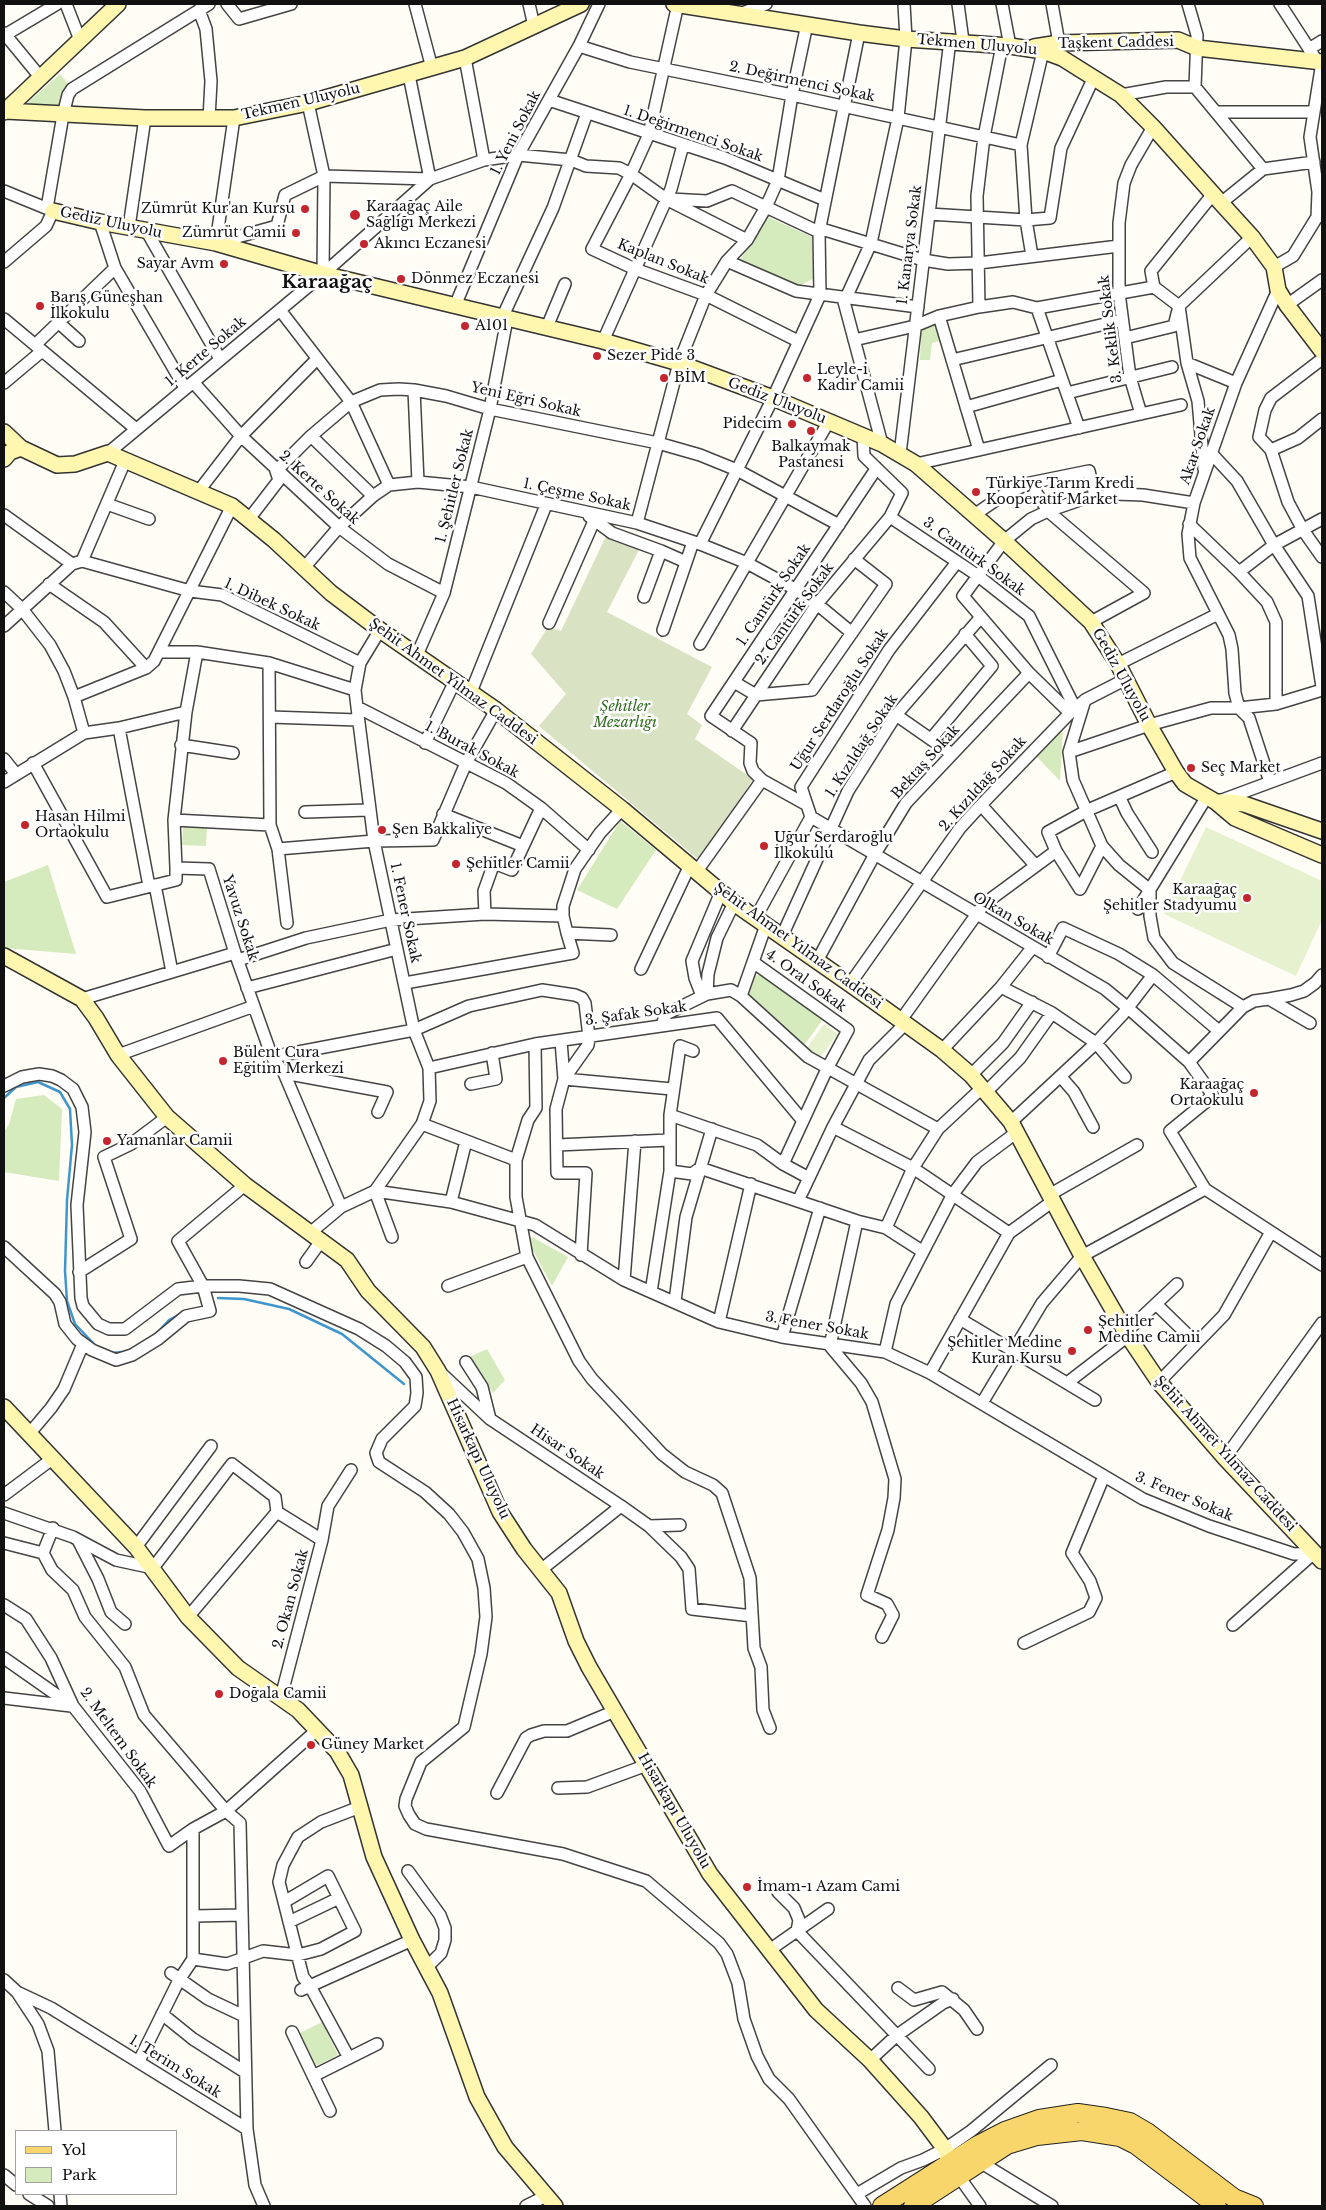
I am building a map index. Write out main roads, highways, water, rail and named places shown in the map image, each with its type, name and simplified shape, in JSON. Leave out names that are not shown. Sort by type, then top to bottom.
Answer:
[{"type":"main road","points":[[882,2206],[1005,2131],[1032,2121],[1078,2113],[1106,2116],[1130,2122],[1147,2132],[1234,2198],[1254,2206]]},
{"type":"main road","points":[[913,2206],[951,2163],[980,2162],[1007,2145],[1038,2136],[1082,2131],[1120,2137],[1136,2145],[1217,2206]]},
{"type":"waterway","points":[[4,1098],[16,1087],[38,1082],[60,1092],[70,1109],[72,1145],[67,1200],[65,1271],[67,1301],[75,1324],[95,1345]]},
{"type":"waterway","points":[[218,1298],[244,1299],[289,1309],[342,1334],[404,1384]]},
{"type":"waterway","points":[[158,1332],[169,1320],[180,1314]]},
{"type":"waterway","points":[[111,1353],[123,1352]]},
{"type":"place","name":"Zümrüt Kur'an Kursu","points":[[305,209]]},
{"type":"place","name":"Karaağaç Aile Sağlığı Merkezi","points":[[355,215]]},
{"type":"place","name":"Zümrüt Camii","points":[[296,233]]},
{"type":"place","name":"Akıncı Eczanesi","points":[[364,244]]},
{"type":"place","name":"Sayar Avm","points":[[224,264]]},
{"type":"place","name":"Dönmez Eczanesi","points":[[401,279]]},
{"type":"place","name":"Barış Güneşhan İlkokulu","points":[[40,306]]},
{"type":"place","name":"A101","points":[[465,326]]},
{"type":"place","name":"Sezer Pide 3","points":[[597,356]]},
{"type":"place","name":"BİM","points":[[664,378]]},
{"type":"place","name":"Leyle-i Kadir Camii","points":[[807,378]]},
{"type":"place","name":"Pidecim","points":[[792,424]]},
{"type":"place","name":"Balkaymak Pastanesi","points":[[811,431]]},
{"type":"place","name":"Türkiye Tarım Kredi Kooperatif Market","points":[[976,492]]},
{"type":"place","name":"Seç Market","points":[[1191,768]]},
{"type":"place","name":"Hasan Hilmi Ortaokulu","points":[[25,825]]},
{"type":"place","name":"Şen Bakkaliye","points":[[382,830]]},
{"type":"place","name":"Uğur Serdaroğlu İlkokulu","points":[[764,846]]},
{"type":"place","name":"Şehitler Camii","points":[[456,864]]},
{"type":"place","name":"Karaağaç Şehitler Stadyumu","points":[[1247,898]]},
{"type":"place","name":"Bülent Cura Eğitim Merkezi","points":[[223,1061]]},
{"type":"place","name":"Karaağaç Ortaokulu","points":[[1254,1093]]},
{"type":"place","name":"Yamanlar Camii","points":[[107,1141]]},
{"type":"place","name":"Şehitler Medine Camii","points":[[1088,1330]]},
{"type":"place","name":"Şehitler Medine Kuran Kursu","points":[[1072,1351]]},
{"type":"place","name":"Doğala Camii","points":[[219,1694]]},
{"type":"place","name":"Güney Market","points":[[311,1745]]},
{"type":"place","name":"İmam-ı Azam Cami","points":[[747,1887]]},
{"type":"district","name":"Karaağaç","points":[[327,283]]},
{"type":"park label","name":"Şehitler Mezarlığı","points":[[625,716]]}]
